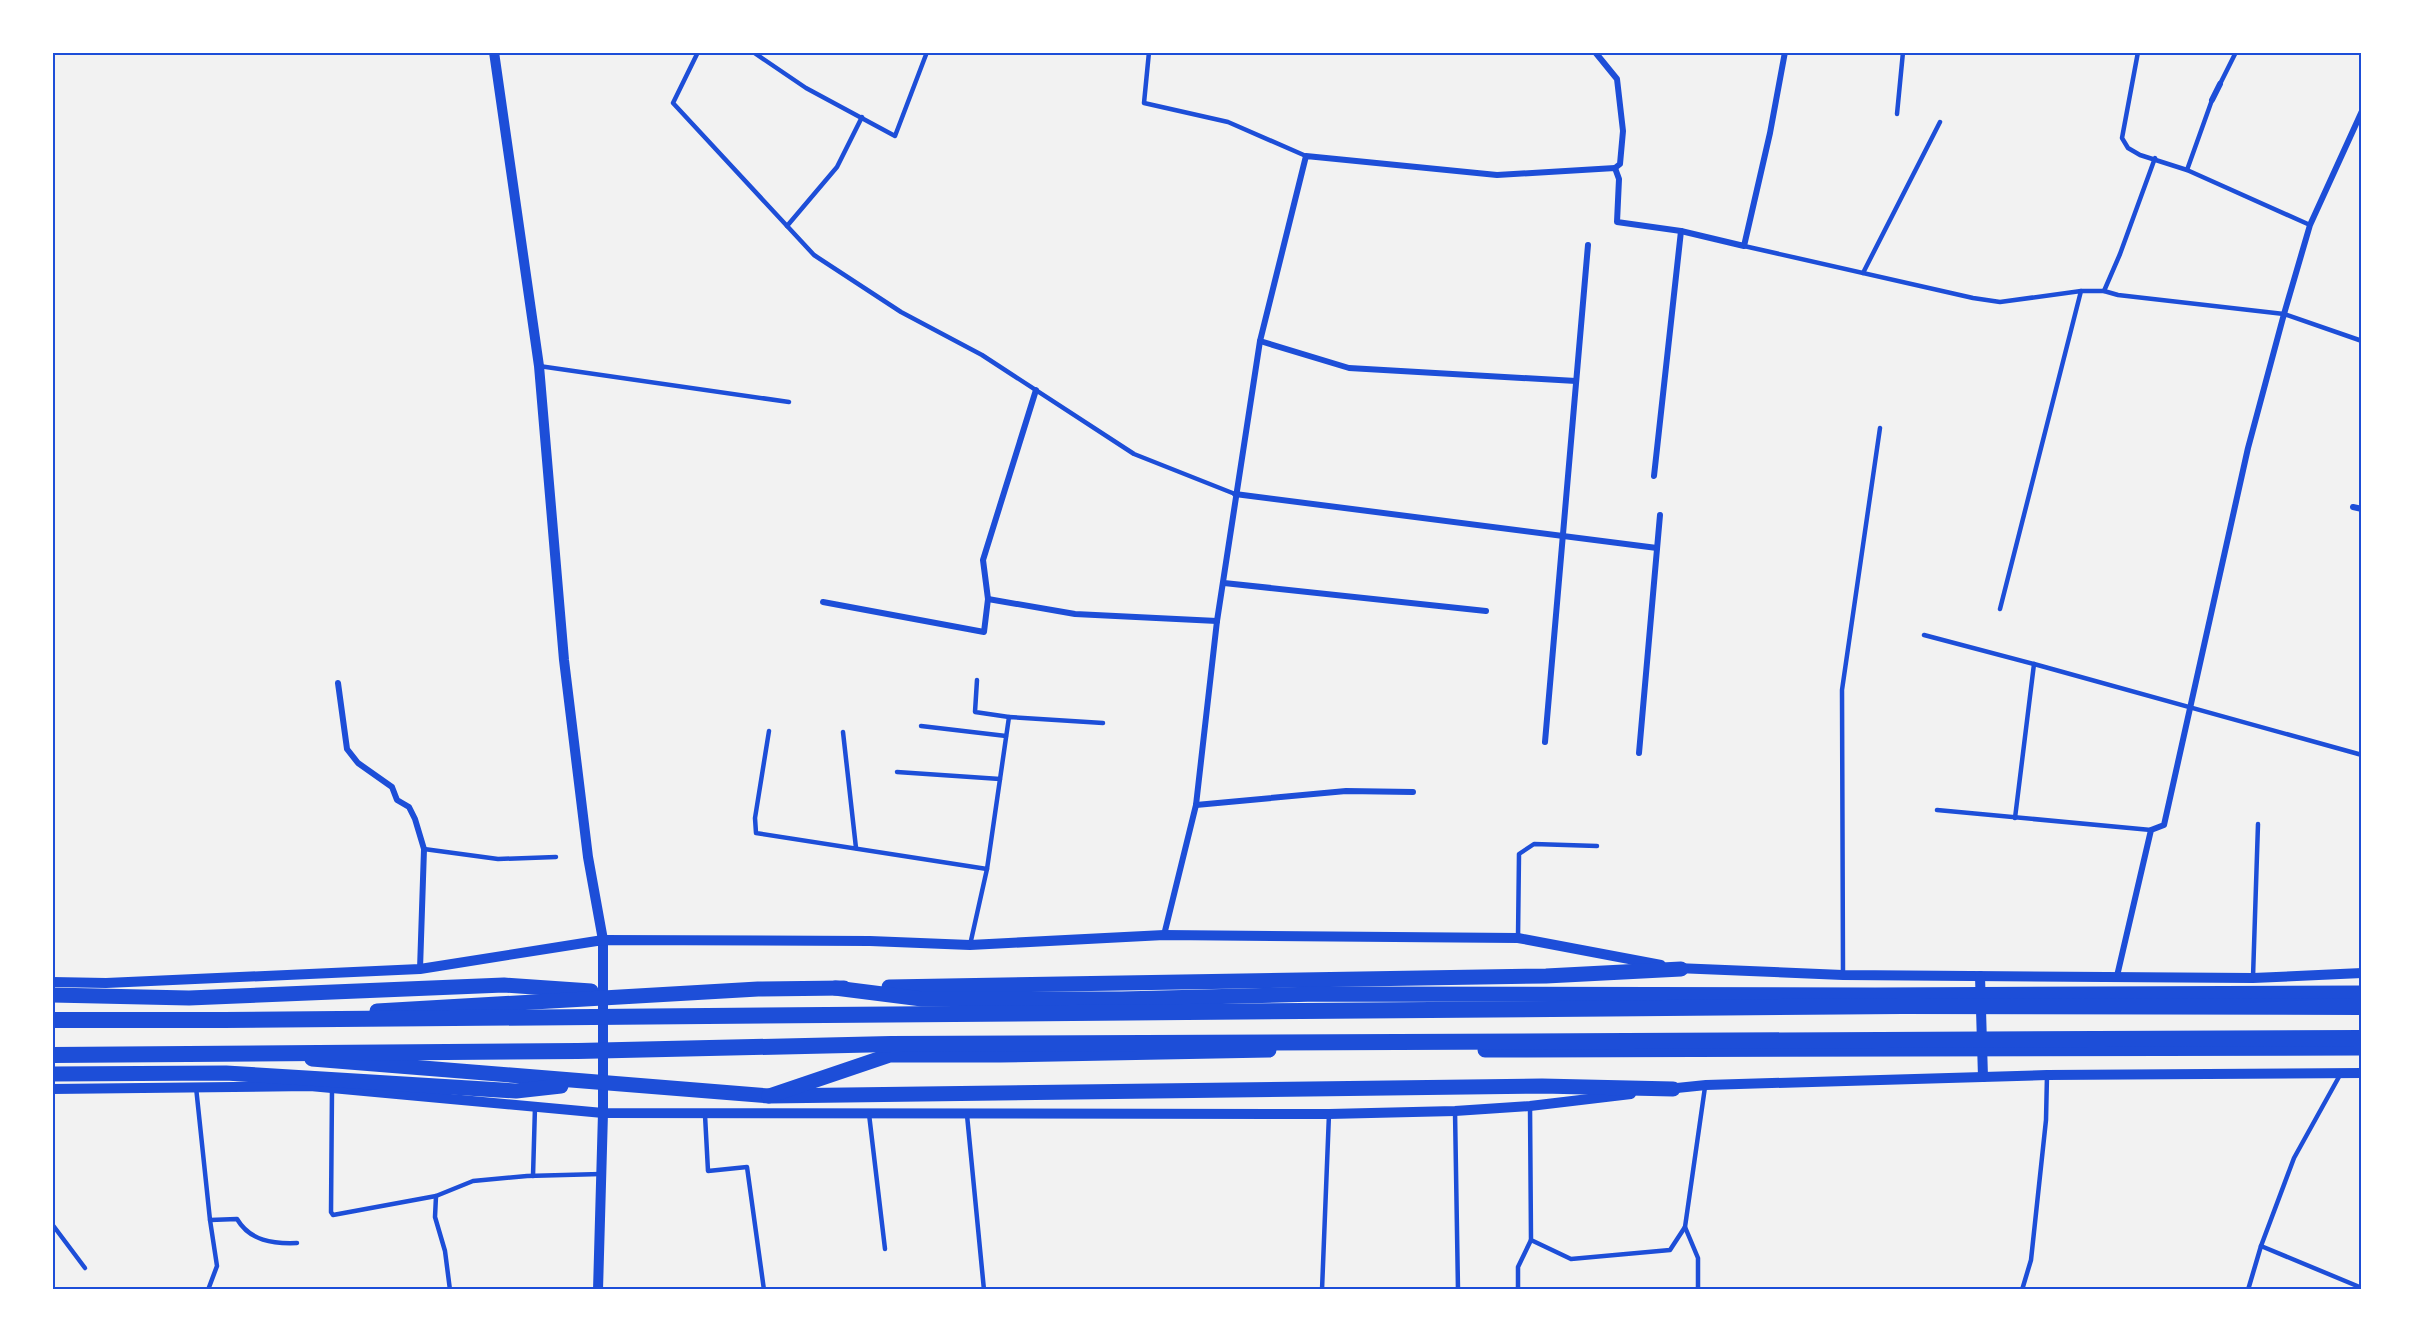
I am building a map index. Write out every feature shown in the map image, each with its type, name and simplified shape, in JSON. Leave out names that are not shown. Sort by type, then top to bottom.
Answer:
[{"type":"highway","points":[[52,1020],[1902,1006],[2361,1007]]},
{"type":"highway","points":[[52,1054],[578,1051],[891,1044],[2361,1038]]},
{"type":"main road","points":[[224,1020],[758,989],[1545,976],[1681,969]]},
{"type":"main road","points":[[52,995],[189,998],[504,985],[660,995]]},
{"type":"main road","points":[[836,988],[922,999],[1122,999],[1317,994],[2361,993]]},
{"type":"main road","points":[[769,1096],[890,1055],[1368,1049],[1601,1051],[2361,1048]]},
{"type":"main road","points":[[226,1053],[769,1096],[1542,1086],[1673,1089]]},
{"type":"main road","points":[[52,1074],[226,1073],[516,1091],[594,1082]]},
{"type":"street","points":[[494,52],[539,366],[564,660],[588,857],[603,940],[603,1113],[598,1290]]},
{"type":"street","points":[[1164,934],[1196,805],[1217,621],[1260,341],[1306,156],[1497,175],[1615,168],[1620,164],[1623,131],[1617,79],[1595,52]]},
{"type":"street","points":[[1615,168],[1619,179],[1617,222],[1681,231],[1744,246],[1770,133],[1785,52]]},
{"type":"street","points":[[2212,100],[2220,84]]},
{"type":"street","points":[[2117,976],[2151,830],[2164,825],[2248,448],[2284,314],[2310,225],[2361,111]]},
{"type":"street","points":[[1654,476],[1681,231]]},
{"type":"street","points":[[1545,742],[1588,245]]},
{"type":"street","points":[[1260,341],[1348,368],[1576,381]]},
{"type":"street","points":[[823,603],[984,632],[988,599],[983,560],[1036,390]]},
{"type":"street","points":[[1235,494],[1657,548]]},
{"type":"street","points":[[2353,507],[2361,509]]},
{"type":"street","points":[[1639,753],[1660,515]]},
{"type":"street","points":[[1224,583],[1486,611]]},
{"type":"street","points":[[988,599],[1075,614],[1217,621]]},
{"type":"street","points":[[338,683],[347,749],[358,763],[392,787],[397,800],[413,812],[424,849],[420,969]]},
{"type":"street","points":[[1196,805],[1346,791],[1413,792]]},
{"type":"street","points":[[52,982],[106,983],[420,969],[603,940],[870,941],[970,945],[1164,934],[1518,938],[1681,969],[1842,975],[2253,978],[2361,973]]},
{"type":"street","points":[[1980,976],[1983,1077]]},
{"type":"street","points":[[52,1089],[310,1086],[603,1113],[1329,1114],[1455,1111],[1530,1106],[1706,1085],[1983,1077],[2361,1073]]},
{"type":"lane","points":[[698,52],[672,103],[814,255],[901,312],[982,355],[1134,454],[1235,494]]},
{"type":"lane","points":[[753,52],[806,88],[896,136],[927,52]]},
{"type":"lane","points":[[1149,52],[1144,103],[1228,122],[1306,156]]},
{"type":"lane","points":[[1897,114],[1903,52]]},
{"type":"lane","points":[[2138,52],[2122,138],[2128,148],[2140,155],[2187,170],[2310,225]]},
{"type":"lane","points":[[2220,84],[2236,52]]},
{"type":"lane","points":[[2187,170],[2212,100]]},
{"type":"lane","points":[[787,226],[837,167],[861,117]]},
{"type":"lane","points":[[1863,273],[1940,122]]},
{"type":"lane","points":[[2104,291],[2124,245],[2155,158]]},
{"type":"lane","points":[[1744,246],[1973,298],[2000,302],[2081,291],[2104,291],[2118,295],[2284,314],[2361,341]]},
{"type":"lane","points":[[2000,609],[2081,291]]},
{"type":"lane","points":[[539,366],[789,402]]},
{"type":"lane","points":[[1842,975],[1842,690],[1880,428]]},
{"type":"lane","points":[[1924,635],[2361,755]]},
{"type":"lane","points":[[2015,818],[2034,664]]},
{"type":"lane","points":[[976,680],[975,712],[1009,717],[1103,723]]},
{"type":"lane","points":[[970,945],[987,869],[1009,717]]},
{"type":"lane","points":[[921,726],[1006,736]]},
{"type":"lane","points":[[769,731],[755,818],[756,833],[987,869]]},
{"type":"lane","points":[[843,732],[856,848]]},
{"type":"lane","points":[[897,772],[1000,779]]},
{"type":"lane","points":[[1937,810],[2151,830]]},
{"type":"lane","points":[[2253,978],[2258,824]]},
{"type":"lane","points":[[1518,938],[1519,854],[1534,844],[1597,846]]},
{"type":"lane","points":[[424,849],[498,859],[556,857]]},
{"type":"lane","points":[[2248,1290],[2261,1246],[2294,1158],[2341,1073]]},
{"type":"lane","points":[[2022,1290],[2031,1260],[2046,1120],[2047,1076]]},
{"type":"lane","points":[[1531,1240],[1570,1259],[1670,1250],[1685,1227],[1706,1085]]},
{"type":"lane","points":[[196,1087],[210,1220],[218,1266],[208,1290]]},
{"type":"lane","points":[[332,1088],[331,1212],[333,1215],[436,1196],[473,1181],[601,1174]]},
{"type":"lane","points":[[1518,1290],[1518,1267],[1531,1240],[1530,1106]]},
{"type":"lane","points":[[533,1176],[535,1107]]},
{"type":"lane","points":[[1455,1111],[1458,1290]]},
{"type":"lane","points":[[705,1112],[708,1171],[747,1167],[764,1290]]},
{"type":"lane","points":[[869,1112],[885,1249]]},
{"type":"lane","points":[[967,1112],[984,1290]]},
{"type":"lane","points":[[1322,1290],[1329,1114]]},
{"type":"lane","points":[[436,1196],[435,1217],[445,1251],[450,1290]]},
{"type":"lane","points":[[210,1220],[237,1219],[242,1227],[254,1236],[276,1244],[297,1243]]},
{"type":"lane","points":[[52,1224],[85,1268]]},
{"type":"lane","points":[[1685,1227],[1698,1258],[1698,1290]]},
{"type":"lane","points":[[2261,1246],[2361,1288]]}]
